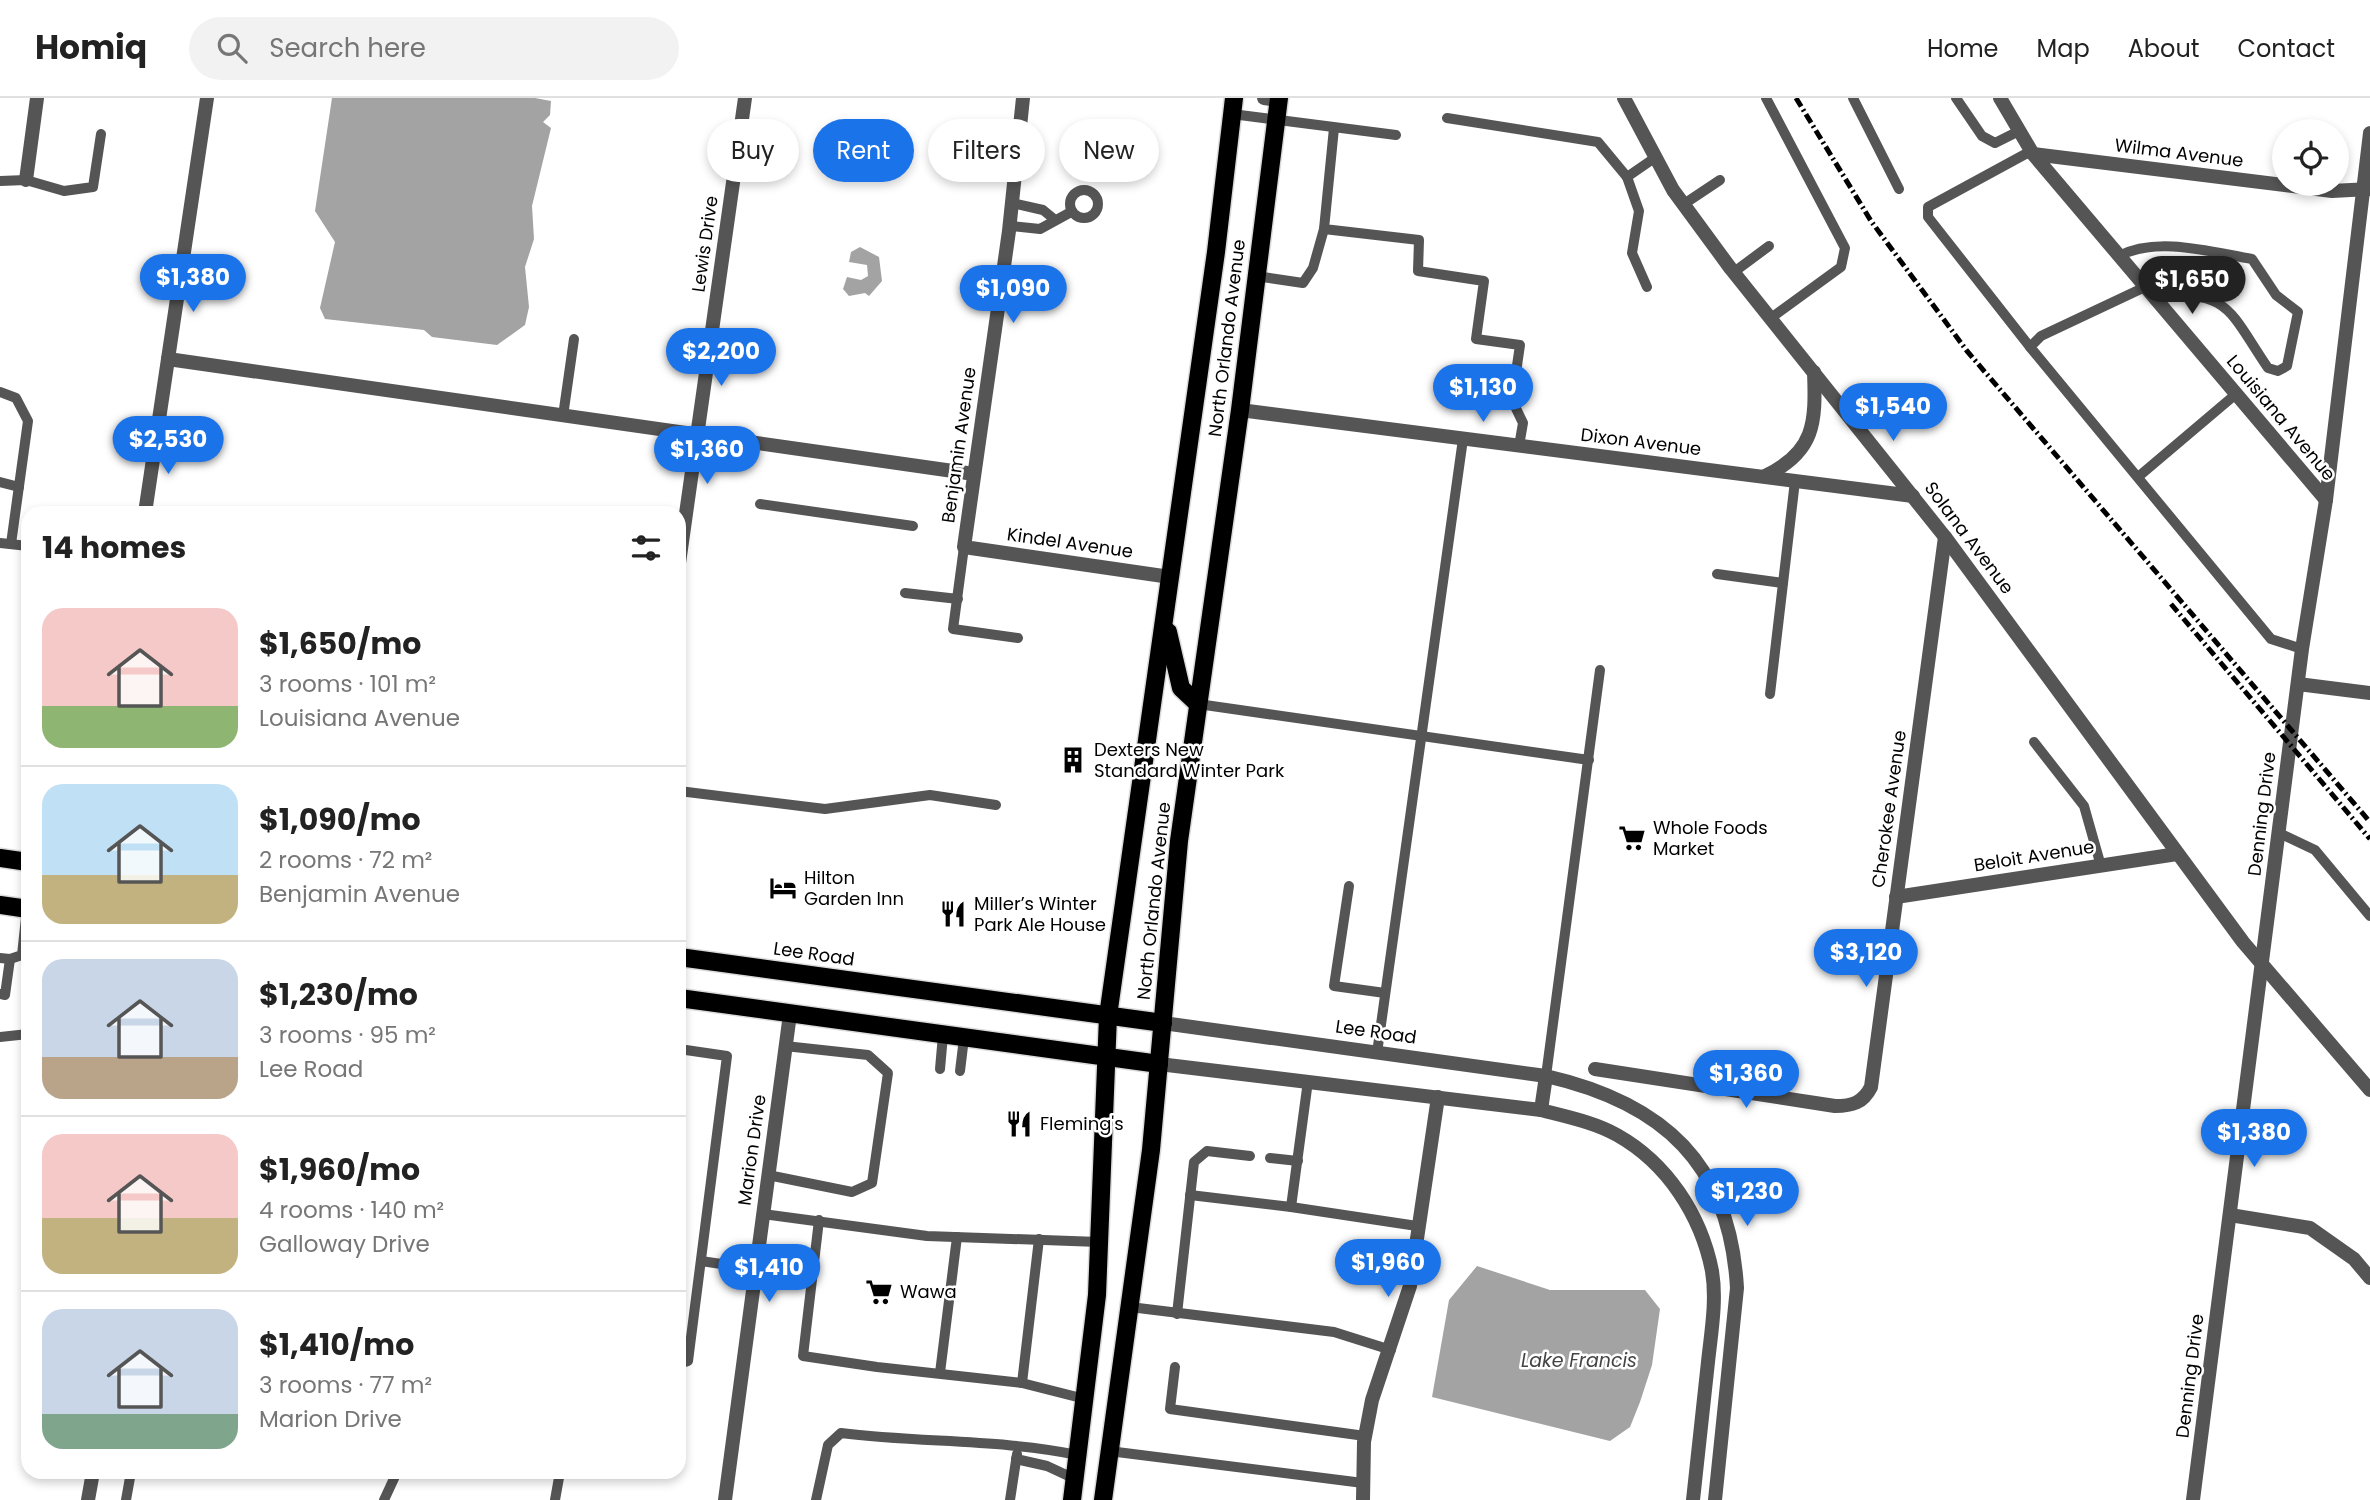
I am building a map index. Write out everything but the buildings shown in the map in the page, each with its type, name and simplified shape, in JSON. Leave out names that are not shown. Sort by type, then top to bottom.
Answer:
[{"type":"main road","name":"North Orlando Avenue","points":[[1102,1500],[1142,1224],[1179,841],[1240,411],[1275,120],[1274,99]]},
{"type":"main road","name":"North Orlando Avenue","points":[[1072,1500],[1097,1295],[1104,1057],[1108,1016],[1165,617],[1233,106]]},
{"type":"main road","points":[[1165,617],[1174,667],[1181,688],[1198,704]]},
{"type":"main road","points":[[0,858],[21,861]]},
{"type":"main road","points":[[0,905],[21,907]]},
{"type":"main road","name":"Lee Road","points":[[686,958],[1163,1023]]},
{"type":"main road","points":[[686,999],[1159,1064]]},
{"type":"street","points":[[26,180],[37,98]]},
{"type":"street","points":[[146,506],[207,98]]},
{"type":"street","name":"Lewis Drive","points":[[686,513],[745,98]]},
{"type":"street","name":"Benjamin Avenue","points":[[964,547],[1010,226],[1023,98]]},
{"type":"street","name":"Solana Avenue","points":[[1624,98],[1684,204],[1734,272],[1945,537],[2176,854],[2262,966],[2370,1090]]},
{"type":"street","name":"Louisiana Avenue","points":[[2000,98],[2032,153],[2326,500]]},
{"type":"street","name":"Denning Drive","points":[[2193,1500],[2302,649],[2326,500],[2367,189],[2370,133]]},
{"type":"street","name":"Wilma Avenue","points":[[2032,153],[2332,191],[2367,189]]},
{"type":"street","points":[[168,359],[974,474]]},
{"type":"street","points":[[1764,477],[1785,466],[1801,451],[1812,433],[1814,372]]},
{"type":"street","name":"Dixon Avenue","points":[[1240,411],[1913,496]]},
{"type":"street","name":"Cherokee Avenue","points":[[1595,1069],[1835,1106],[1860,1102],[1871,1087],[1945,537]]},
{"type":"street","name":"Kindel Avenue","points":[[964,547],[1170,577]]},
{"type":"street","points":[[2298,684],[2370,693]]},
{"type":"street","name":"Beloit Avenue","points":[[1896,897],[2176,854]]},
{"type":"street","name":"Marion Drive","points":[[725,1500],[790,1014]]},
{"type":"street","name":"Lee Road","points":[[1163,1023],[1546,1076],[1591,1087],[1622,1099],[1656,1119],[1700,1168],[1717,1197],[1730,1232],[1737,1288],[1715,1500]]},
{"type":"street","points":[[1159,1064],[1541,1110],[1587,1122],[1617,1135],[1647,1155],[1671,1180],[1690,1210],[1712,1272],[1713,1300],[1693,1500]]},
{"type":"street","points":[[1541,1110],[1546,1076]]},
{"type":"street","points":[[1363,1500],[1365,1436],[1372,1400],[1391,1350],[1410,1286],[1438,1097]]},
{"type":"street","points":[[2230,1215],[2310,1228],[2354,1259],[2370,1278]]},
{"type":"street","points":[[1701,1425],[1723,1427]]},
{"type":"street","points":[[88,1500],[92,1479]]},
{"type":"lane","points":[[1766,98],[1845,248],[1841,267],[1771,318]]},
{"type":"lane","points":[[1853,98],[1899,189]]},
{"type":"lane","points":[[1956,98],[1972,124],[1988,140],[1994,143],[2019,131]]},
{"type":"lane","points":[[1233,106],[1275,120],[1396,135]]},
{"type":"lane","points":[[1447,118],[1598,142],[1627,177],[1639,211],[1632,253],[1647,287]]},
{"type":"lane","points":[[1256,276],[1303,283],[1313,268],[1324,229],[1334,128]]},
{"type":"lane","points":[[0,181],[26,180],[64,191],[93,187],[101,134]]},
{"type":"lane","points":[[2032,153],[1928,207],[1928,217],[2030,347],[2272,639],[2302,649]]},
{"type":"lane","points":[[1627,177],[1656,157]]},
{"type":"lane","points":[[1684,204],[1720,180]]},
{"type":"lane","points":[[1012,203],[1043,210],[1054,219]]},
{"type":"lane","points":[[1010,226],[1040,229],[1071,212]]},
{"type":"lane","points":[[1324,229],[1419,240],[1418,271],[1484,281],[1476,340],[1520,345],[1512,400],[1523,423],[1519,446]]},
{"type":"lane","points":[[1734,272],[1769,246]]},
{"type":"lane","points":[[2030,347],[2041,336],[2150,292],[2200,295],[2225,305],[2268,368],[2278,372],[2287,366],[2298,312],[2276,295],[2252,259],[2164,247],[2137,247],[2119,256]]},
{"type":"lane","points":[[563,416],[574,339]]},
{"type":"lane","points":[[0,392],[16,398],[28,421],[19,487],[6,544]]},
{"type":"lane","points":[[2138,477],[2236,394]]},
{"type":"lane","points":[[1377,1053],[1463,439]]},
{"type":"lane","points":[[1770,694],[1795,481]]},
{"type":"lane","points":[[0,482],[19,487]]},
{"type":"lane","points":[[760,505],[914,526]]},
{"type":"lane","points":[[964,547],[953,629],[1018,638]]},
{"type":"lane","points":[[1717,574],[1783,583]]},
{"type":"lane","points":[[905,593],[958,599]]},
{"type":"lane","points":[[1546,1076],[1600,670]]},
{"type":"lane","points":[[1198,704],[1589,760]]},
{"type":"lane","points":[[2034,742],[2084,806],[2101,866]]},
{"type":"lane","points":[[686,792],[825,809],[930,795],[996,805]]},
{"type":"lane","points":[[2279,833],[2315,850],[2370,916]]},
{"type":"lane","points":[[1349,886],[1334,986],[1385,993]]},
{"type":"lane","points":[[0,994],[5,995],[5,959]]},
{"type":"lane","points":[[0,1037],[21,1035]]},
{"type":"lane","points":[[940,1069],[943,1035]]},
{"type":"lane","points":[[960,1071],[964,1038]]},
{"type":"lane","points":[[768,1175],[852,1192],[872,1183],[888,1073],[868,1055],[785,1046]]},
{"type":"lane","points":[[686,1050],[727,1056],[686,1362]]},
{"type":"lane","points":[[1291,1207],[1308,1081]]},
{"type":"lane","points":[[1177,1314],[1194,1162],[1207,1151],[1250,1156]]},
{"type":"lane","points":[[1270,1158],[1298,1161]]},
{"type":"lane","points":[[1190,1195],[1417,1226]]},
{"type":"lane","points":[[763,1214],[927,1236],[1099,1242]]},
{"type":"lane","points":[[819,1220],[803,1356],[1022,1382],[1085,1399]]},
{"type":"lane","points":[[940,1373],[957,1237]]},
{"type":"lane","points":[[1022,1382],[1039,1239]]},
{"type":"lane","points":[[701,1261],[755,1269]]},
{"type":"lane","points":[[1130,1307],[1334,1332],[1391,1350]]},
{"type":"lane","points":[[1175,1367],[1170,1409],[1365,1436]]},
{"type":"lane","points":[[816,1500],[828,1445],[841,1433],[904,1441],[1019,1445],[1078,1455]]},
{"type":"lane","points":[[1010,1500],[1019,1445]]},
{"type":"lane","points":[[1109,1451],[1363,1483]]},
{"type":"lane","points":[[1016,1460],[1047,1466],[1075,1479]]},
{"type":"lane","points":[[126,1500],[130,1479]]},
{"type":"lane","points":[[384,1500],[394,1479]]},
{"type":"lane","points":[[555,1500],[559,1479]]},
{"type":"water","points":[[332,98],[535,98],[551,101],[550,115],[543,122],[551,128],[532,206],[534,239],[525,267],[529,307],[525,325],[497,345],[432,337],[424,330],[325,319],[320,308],[335,242],[315,211]]},
{"type":"water","points":[[860,247],[879,257],[882,281],[869,296],[865,293],[849,296],[843,289],[847,277],[861,280],[868,276],[867,265],[849,262],[851,252]]},
{"type":"water","name":"Lake Francis","points":[[1477,1266],[1550,1290],[1645,1290],[1660,1309],[1652,1365],[1630,1427],[1610,1441],[1432,1397],[1449,1300]]},
{"type":"railway","points":[[1796,98],[1871,221],[1967,351],[2370,822]]},
{"type":"railway","points":[[2171,604],[2370,839]]},
{"type":"place","name":"Dexters New Standard Winter Park","points":[[1073,760]]},
{"type":"place","name":"Whole Foods Market","points":[[1632,838]]},
{"type":"place","name":"Hilton Garden Inn","points":[[783,888]]},
{"type":"place","name":"Miller’s Winter Park Ale House","points":[[953,914]]},
{"type":"place","name":"Fleming's","points":[[1019,1124]]},
{"type":"place","name":"Wawa","points":[[879,1292]]}]
